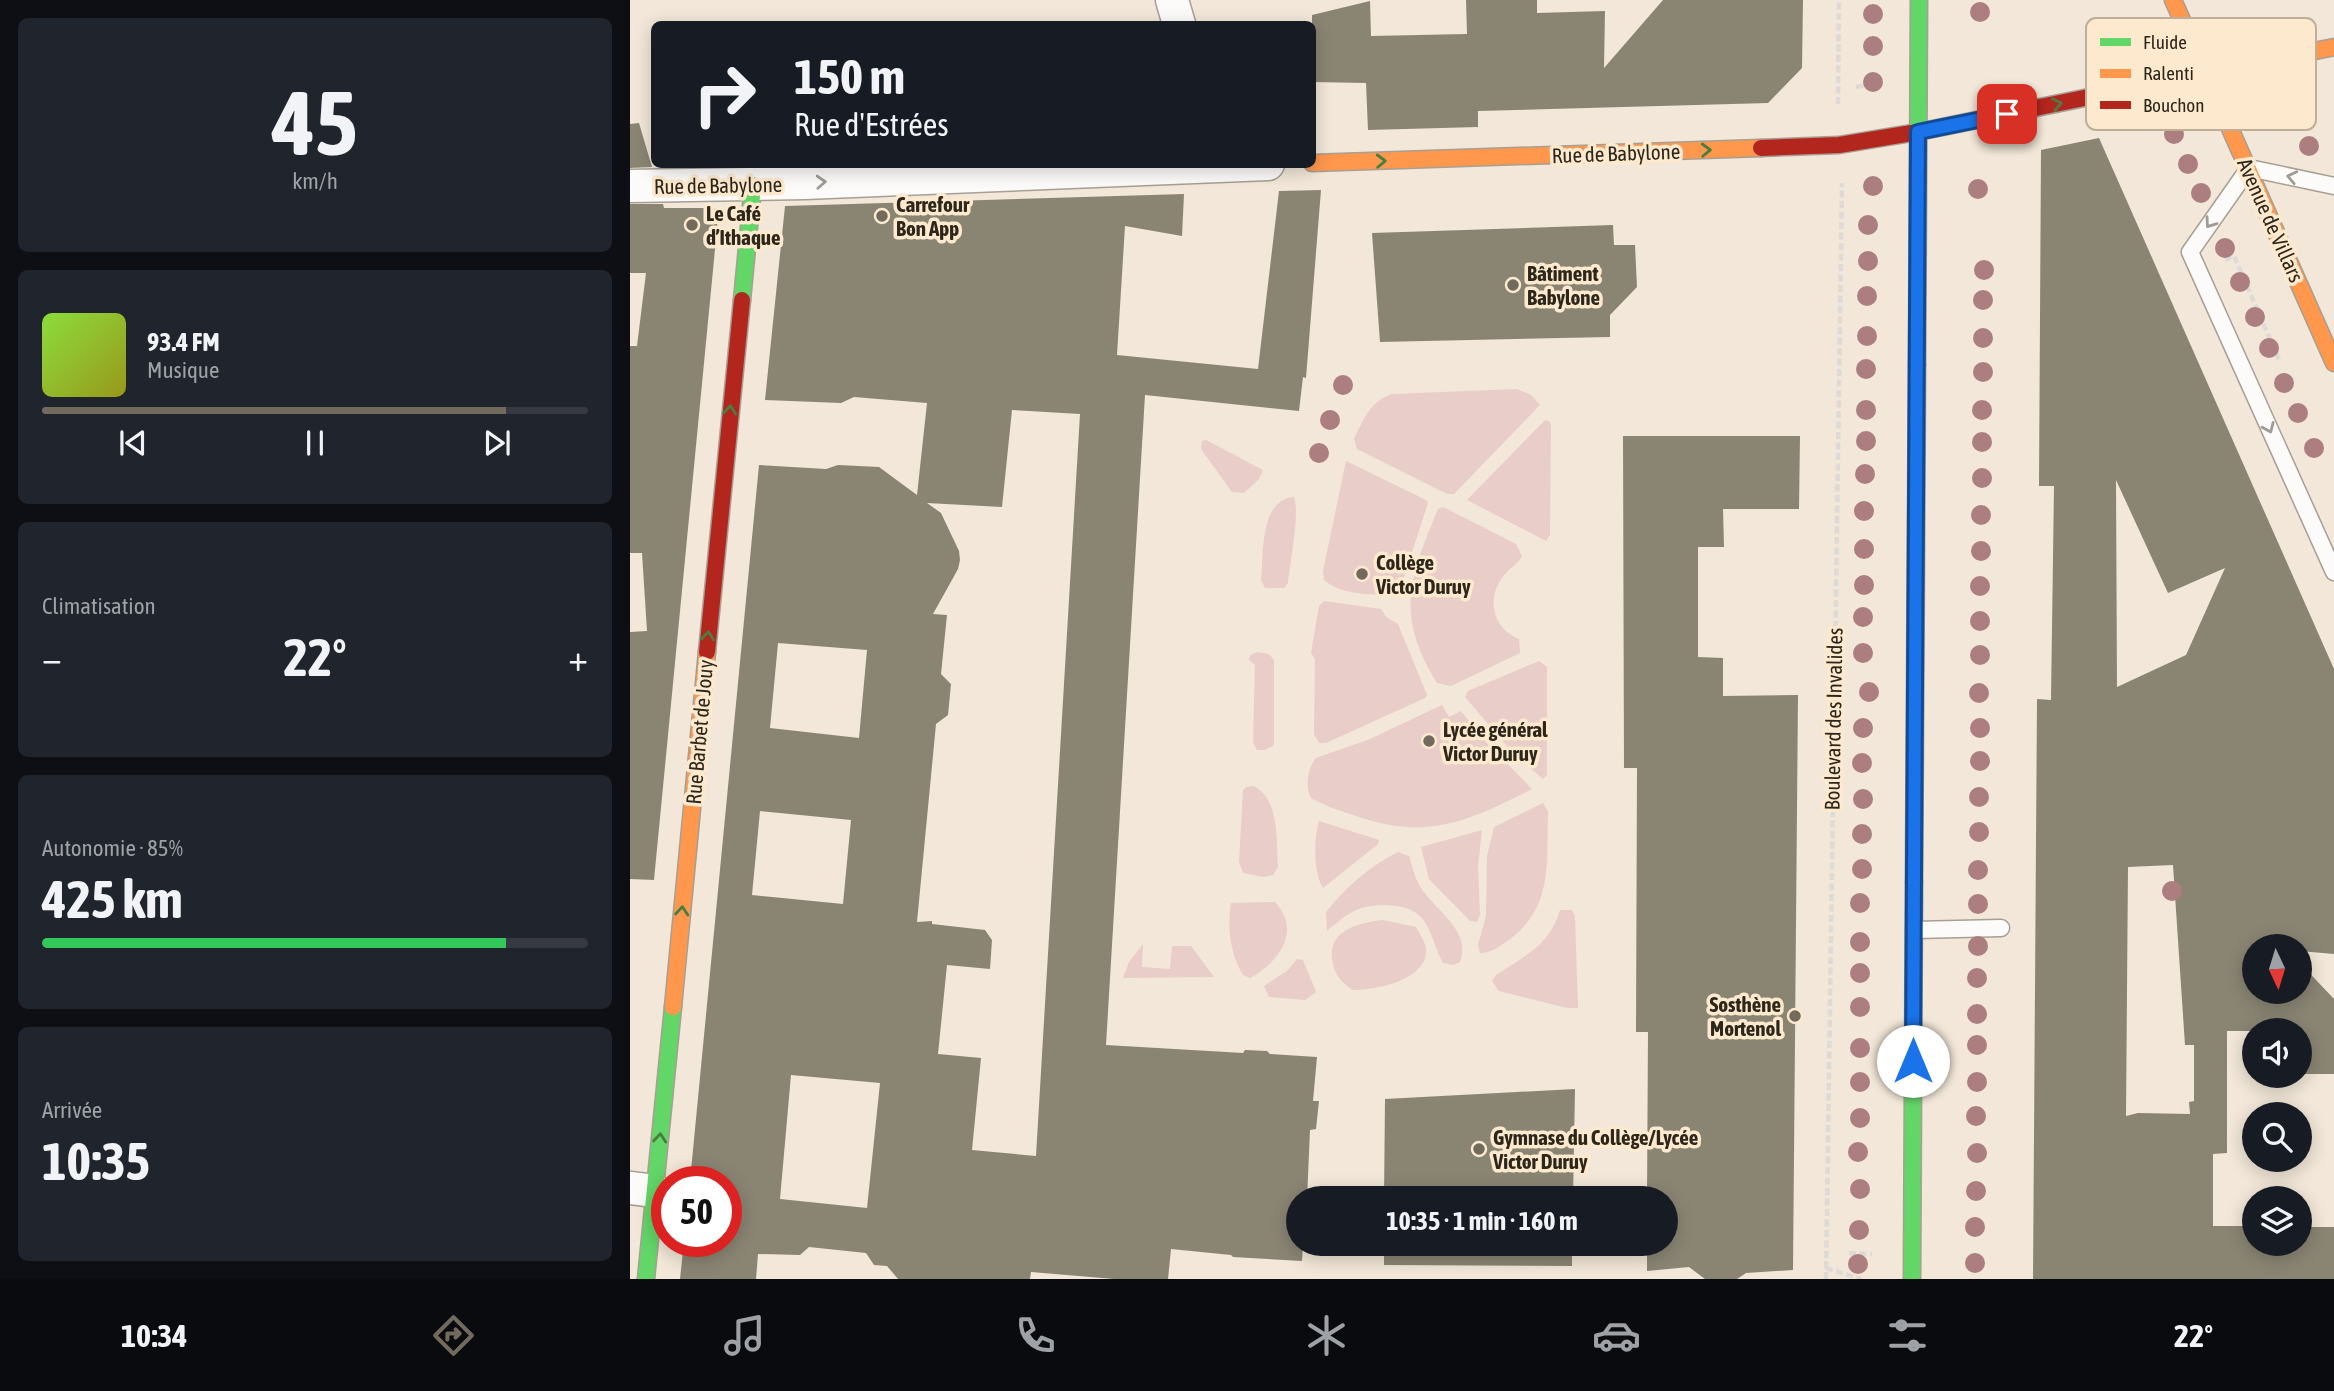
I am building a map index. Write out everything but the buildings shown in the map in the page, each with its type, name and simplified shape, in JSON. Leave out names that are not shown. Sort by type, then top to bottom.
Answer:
[{"type":"street","points":[[1172,0],[1178,21]]},
{"type":"street","points":[[1912,1279],[1919,0]]},
{"type":"street","name":"Avenue de Villars","points":[[2173,0],[2181,18]]},
{"type":"street","name":"Rue de Babylone","points":[[2316,51],[2334,47]]},
{"type":"street","name":"Rue de Babylone","points":[[1316,163],[1839,145],[1918,132],[2086,98]]},
{"type":"street","name":"Avenue de Villars","points":[[2232,130],[2334,363]]},
{"type":"street","name":"Rue de Babylone","points":[[630,186],[752,184],[1144,168]]},
{"type":"street","name":"Rue Barbet de Jouy","points":[[646,1279],[642,1189],[752,184]]},
{"type":"lane","points":[[2334,186],[2249,167],[2190,252],[2334,572]]},
{"type":"lane","points":[[1914,930],[2001,928]]},
{"type":"path","points":[[1839,0],[1839,115]]},
{"type":"path","points":[[1856,87],[1877,83]]},
{"type":"path","name":"Boulevard des Invalides","points":[[1826,1279],[1842,175]]},
{"type":"path","points":[[2234,256],[2280,362]]},
{"type":"path","points":[[1849,1253],[1880,1254]]},
{"type":"path","points":[[1826,1268],[1861,1279]]},
{"type":"shaded area","points":[[1517,389],[1531,395],[1540,405],[1454,494],[1447,494],[1357,449],[1354,439],[1368,412],[1384,397],[1392,394]]},
{"type":"shaded area","points":[[1545,420],[1550,422],[1551,426],[1550,535],[1546,541],[1467,500]]},
{"type":"shaded area","points":[[1206,440],[1263,470],[1259,479],[1244,493],[1232,492],[1201,449],[1202,441]]},
{"type":"shaded area","points":[[1346,461],[1428,503],[1402,583],[1385,587],[1381,595],[1344,590],[1324,580],[1323,571]]},
{"type":"shaded area","points":[[1294,497],[1295,526],[1288,583],[1284,588],[1265,588],[1261,580],[1269,518],[1283,500]]},
{"type":"shaded area","points":[[1443,507],[1516,544],[1522,556],[1500,581],[1494,600],[1497,619],[1502,627],[1519,639],[1520,653],[1451,686],[1437,683],[1415,637],[1411,617],[1411,597],[1420,556],[1438,509]]},
{"type":"shaded area","points":[[1324,601],[1381,609],[1386,617],[1398,624],[1427,695],[1326,743],[1319,743],[1314,734],[1315,659],[1311,653],[1319,606]]},
{"type":"shaded area","points":[[1257,652],[1269,654],[1274,660],[1274,745],[1265,750],[1257,750],[1253,742],[1255,665],[1249,660],[1250,655]]},
{"type":"shaded area","points":[[1539,661],[1547,667],[1547,775],[1543,779],[1513,753],[1465,697],[1468,691]]},
{"type":"shaded area","points":[[1442,705],[1449,717],[1461,711],[1484,740],[1532,789],[1467,818],[1426,827],[1382,823],[1311,798],[1308,778],[1316,758],[1370,739]]},
{"type":"shaded area","points":[[1253,786],[1268,800],[1275,822],[1278,867],[1273,875],[1264,877],[1243,873],[1239,862],[1243,790]]},
{"type":"shaded area","points":[[1543,803],[1548,812],[1547,865],[1541,897],[1524,926],[1510,939],[1499,947],[1480,953],[1478,945],[1486,916],[1487,856],[1494,827]]},
{"type":"shaded area","points":[[1319,821],[1379,840],[1378,844],[1323,888],[1317,873],[1315,855]]},
{"type":"shaded area","points":[[1482,830],[1478,866],[1480,915],[1477,922],[1470,921],[1429,879],[1421,847]]},
{"type":"shaded area","points":[[1398,852],[1409,856],[1424,893],[1456,930],[1463,950],[1460,962],[1453,965],[1443,963],[1422,918],[1399,906],[1361,908],[1327,931],[1326,912],[1334,903],[1368,871]]},
{"type":"shaded area","points":[[1275,902],[1287,924],[1287,935],[1278,955],[1250,978],[1243,975],[1232,949],[1229,922],[1231,903]]},
{"type":"shaded area","points":[[1560,910],[1572,910],[1575,917],[1578,1008],[1567,1008],[1499,991],[1492,981],[1496,975],[1543,941],[1556,922]]},
{"type":"shaded area","points":[[1383,920],[1416,927],[1426,948],[1425,959],[1419,968],[1399,981],[1375,988],[1353,990],[1342,981],[1334,969],[1332,949],[1335,941],[1347,929]]},
{"type":"shaded area","points":[[1143,944],[1142,967],[1170,969],[1172,946],[1191,946],[1214,977],[1123,978],[1129,962]]},
{"type":"shaded area","points":[[1297,959],[1303,960],[1316,992],[1305,1000],[1269,997],[1264,986],[1287,971]]},
{"type":"traffic: fast","points":[[1917,365],[1919,0]]},
{"type":"traffic: fast","points":[[742,300],[753,185]]},
{"type":"traffic: fast","points":[[1912,1279],[1914,882]]},
{"type":"traffic: fast","points":[[646,1279],[673,1007]]},
{"type":"traffic: slow","points":[[2173,0],[2181,18]]},
{"type":"traffic: slow","points":[[2316,51],[2334,47]]},
{"type":"traffic: slow","points":[[2231,130],[2334,363]]},
{"type":"traffic: slow","points":[[1316,163],[1761,148]]},
{"type":"traffic: slow","points":[[673,1007],[707,652]]},
{"type":"traffic: jam","points":[[1761,148],[1839,145],[1918,132],[2086,98]]},
{"type":"traffic: jam","points":[[707,652],[742,300]]},
{"type":"traffic: jam","points":[[1914,882],[1917,365]]},
{"type":"place","name":"Carrefour Bon App","points":[[882,216]]},
{"type":"place","name":"Le Café d’Ithaque","points":[[692,225]]},
{"type":"place","name":"Bâtiment Babylone","points":[[1513,285]]},
{"type":"place","name":"Collège Victor Duruy","points":[[1362,574]]},
{"type":"place","name":"Lycée général Victor Duruy","points":[[1429,741]]},
{"type":"place","name":"Sosthène Mortenol","points":[[1795,1016]]},
{"type":"place","name":"Gymnase du Collège/Lycée Victor Duruy","points":[[1479,1149]]},
{"type":"route","points":[[1913,1061],[1918,132],[2007,114]]}]
